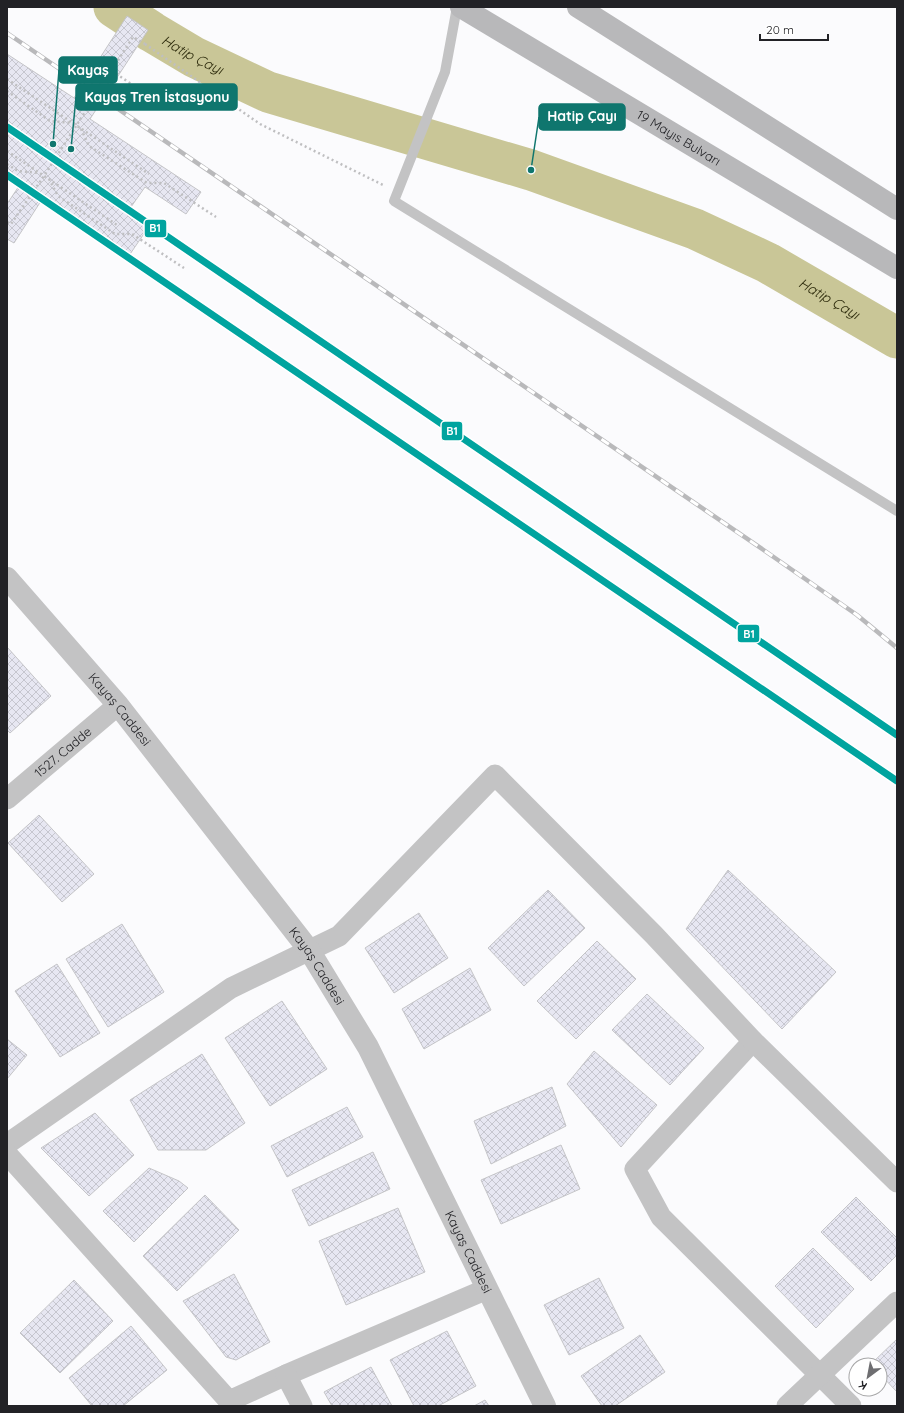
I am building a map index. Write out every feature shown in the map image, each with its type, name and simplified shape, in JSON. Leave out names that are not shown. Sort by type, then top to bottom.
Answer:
[{"type":"highway","name":"19 Mayıs Bulvarı","points":[[461,7],[897,268]]},
{"type":"highway","points":[[578,7],[897,209]]},
{"type":"street","name":"Kayaş Caddesi","points":[[7,578],[118,705],[309,950],[368,1047],[545,1406]]},
{"type":"street","name":"1527. Cadde","points":[[7,799],[118,705]]},
{"type":"street","points":[[7,1144],[231,988],[340,936],[495,775],[654,935],[753,1041],[897,1182]]},
{"type":"street","points":[[753,1041],[635,1169],[661,1217],[851,1406]]},
{"type":"street","points":[[7,1154],[229,1401],[487,1289]]},
{"type":"street","points":[[787,1406],[897,1302]]},
{"type":"street","points":[[286,1375],[302,1406]]},
{"type":"lane","points":[[457,7],[445,72],[394,201],[897,511]]},
{"type":"path","points":[[7,222],[11,224],[44,176],[134,37],[260,124],[398,192]]},
{"type":"path","points":[[112,71],[167,108]]},
{"type":"path","points":[[7,79],[149,174]]},
{"type":"path","points":[[7,91],[50,121],[72,123]]},
{"type":"path","points":[[80,128],[89,146],[147,183],[164,183],[216,217]]},
{"type":"path","points":[[7,151],[117,225]]},
{"type":"path","points":[[7,164],[18,172],[40,173]]},
{"type":"path","points":[[49,179],[58,196],[89,217],[115,234],[132,234],[184,268]]},
{"type":"building","points":[[127,16],[148,30],[90,119],[201,192],[186,214],[145,187],[131,207],[152,222],[126,260],[41,201],[14,243],[7,239],[7,204],[19,186],[7,178],[7,54],[74,98]]},
{"type":"building","points":[[7,647],[51,696],[10,733],[7,730]]},
{"type":"building","points":[[39,815],[94,874],[62,902],[8,843]]},
{"type":"building","points":[[728,870],[836,972],[782,1029],[686,929]]},
{"type":"building","points":[[548,890],[585,928],[524,986],[488,948]]},
{"type":"building","points":[[419,913],[448,958],[394,993],[365,948]]},
{"type":"building","points":[[122,924],[164,992],[108,1027],[66,959]]},
{"type":"building","points":[[597,941],[636,979],[576,1039],[537,1001]]},
{"type":"building","points":[[57,964],[100,1033],[60,1057],[15,991]]},
{"type":"building","points":[[470,968],[491,1010],[424,1049],[402,1009]]},
{"type":"building","points":[[647,994],[704,1048],[670,1085],[612,1030]]},
{"type":"building","points":[[282,1001],[327,1069],[270,1106],[225,1038]]},
{"type":"building","points":[[7,1039],[27,1055],[7,1079]]},
{"type":"building","points":[[594,1051],[657,1105],[621,1147],[567,1084]]},
{"type":"building","points":[[202,1054],[245,1123],[206,1150],[158,1150],[130,1100]]},
{"type":"building","points":[[552,1087],[566,1126],[491,1164],[474,1121]]},
{"type":"building","points":[[347,1107],[363,1137],[287,1177],[271,1146]]},
{"type":"building","points":[[95,1113],[134,1155],[89,1196],[41,1148]]},
{"type":"building","points":[[561,1145],[580,1189],[501,1224],[481,1180]]},
{"type":"building","points":[[373,1152],[390,1189],[309,1226],[292,1190]]},
{"type":"building","points":[[149,1168],[179,1181],[188,1188],[134,1242],[103,1211]]},
{"type":"building","points":[[205,1195],[239,1230],[177,1291],[143,1256]]},
{"type":"building","points":[[856,1197],[897,1238],[897,1255],[871,1281],[821,1232]]},
{"type":"building","points":[[398,1208],[425,1272],[346,1305],[319,1241]]},
{"type":"building","points":[[813,1248],[854,1289],[816,1328],[775,1286]]},
{"type":"building","points":[[234,1274],[270,1342],[236,1360],[226,1357],[183,1301]]},
{"type":"building","points":[[599,1278],[624,1328],[569,1355],[544,1305]]},
{"type":"building","points":[[74,1280],[113,1321],[60,1373],[20,1333]]},
{"type":"building","points":[[131,1326],[167,1370],[123,1406],[92,1406],[69,1378]]},
{"type":"building","points":[[447,1331],[476,1386],[438,1406],[414,1406],[390,1360]]},
{"type":"building","points":[[640,1335],[665,1372],[615,1406],[602,1406],[581,1376]]},
{"type":"building","points":[[897,1339],[897,1392],[888,1382],[888,1357],[878,1357]]},
{"type":"building","points":[[371,1367],[392,1406],[332,1406],[324,1392]]},
{"type":"building","points":[[485,1400],[489,1406],[474,1406]]},
{"type":"waterway","name":"Hatip Çayı","points":[[114,7],[194,57],[268,92],[531,170],[695,229],[768,263],[897,338]]},
{"type":"railway","points":[[7,33],[765,551],[857,615],[897,648]]},
{"type":"transit line","name":"B1","points":[[7,127],[897,735]]},
{"type":"transit line","name":"B1","points":[[7,175],[897,781]]},
{"type":"place","name":"Kayaş","points":[[53,144]]},
{"type":"place","name":"Kayaş Tren İstasyonu","points":[[71,149]]},
{"type":"place","name":"Hatip Çayı","points":[[531,170]]}]
